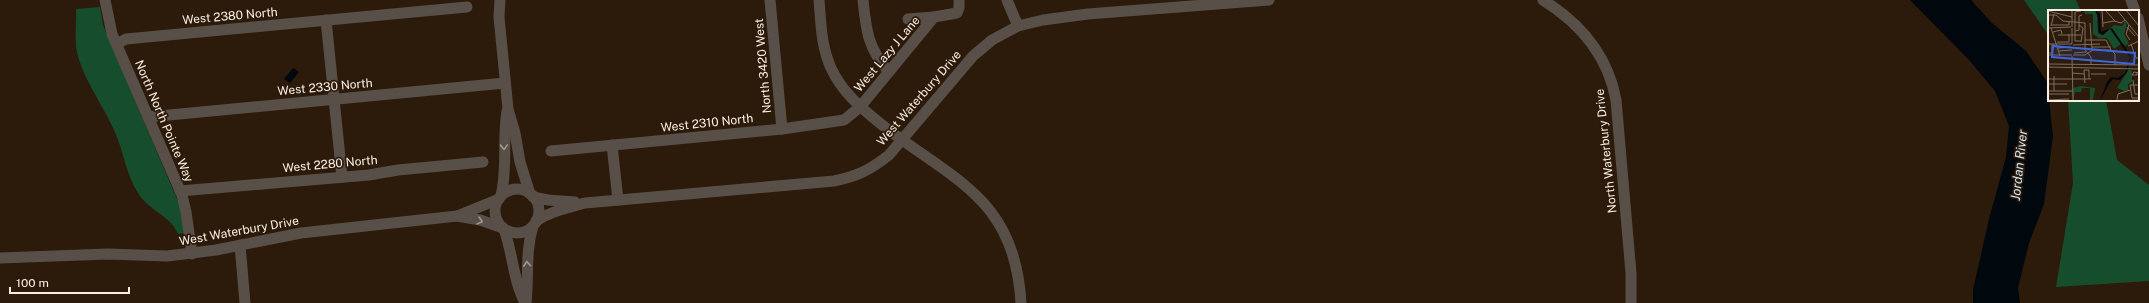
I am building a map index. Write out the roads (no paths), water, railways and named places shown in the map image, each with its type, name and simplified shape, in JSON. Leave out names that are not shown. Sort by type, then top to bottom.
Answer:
[{"type":"street","points":[[105,0],[110,0]]},
{"type":"street","name":"North North Pointe Way","points":[[105,0],[110,26],[117,44],[180,191],[186,212],[192,254]]},
{"type":"street","points":[[491,0],[499,17]]},
{"type":"street","points":[[500,0],[499,17],[508,109],[515,132],[520,162],[538,208],[526,253],[528,280],[525,303]]},
{"type":"street","name":"North 3420 West","points":[[770,0],[782,129]]},
{"type":"street","points":[[819,0],[823,44],[827,56],[840,82],[860,107],[901,140],[968,186],[993,214],[1004,234],[1012,255],[1018,276],[1021,303]]},
{"type":"street","points":[[863,0],[870,45],[876,56],[889,72]]},
{"type":"street","name":"West Lazy J Lane","points":[[908,19],[957,13],[959,0]]},
{"type":"street","points":[[1007,0],[1018,26]]},
{"type":"street","name":"West Waterbury Drive","points":[[534,224],[546,215],[561,209],[585,203],[834,181],[849,178],[874,167],[890,155],[901,140],[973,56],[992,40],[1018,26],[1042,20],[1088,14],[1215,2],[1269,0]]},
{"type":"street","name":"North Waterbury Drive","points":[[1542,0],[1559,11],[1586,36],[1602,60],[1612,83],[1616,100],[1631,273],[1631,303]]},
{"type":"street","points":[[2131,0],[2136,10]]},
{"type":"street","name":"West 2380 North","points":[[117,44],[126,39],[467,7]]},
{"type":"street","name":"West Lazy J Lane","points":[[860,107],[934,17]]},
{"type":"street","points":[[326,20],[342,177]]},
{"type":"street","points":[[2143,23],[2149,65]]},
{"type":"street","name":"West 2330 North","points":[[148,117],[505,83]]},
{"type":"street","name":"West 2310 North","points":[[551,151],[782,129],[844,120],[860,107]]},
{"type":"street","points":[[508,109],[504,141],[506,173],[500,198],[496,204],[495,217],[503,229],[510,247],[517,288],[525,303]]},
{"type":"street","points":[[612,146],[618,200]]},
{"type":"street","name":"West 2280 North","points":[[180,191],[342,177],[483,162]]},
{"type":"street","points":[[500,198],[515,189],[532,195]]},
{"type":"street","name":"West Waterbury Drive","points":[[532,195],[548,200],[585,203]]},
{"type":"street","name":"West Waterbury Drive","points":[[0,258],[108,254],[167,256],[192,254],[301,233],[457,216],[500,198]]},
{"type":"street","name":"West Waterbury Drive","points":[[457,216],[503,229]]},
{"type":"street","points":[[503,229],[515,233],[521,233],[534,224]]},
{"type":"street","points":[[240,245],[245,303]]},
{"type":"water","name":"Jordan River","points":[[1910,0],[1971,0],[1992,23],[2026,51],[2047,82],[2053,136],[2044,204],[2029,243],[2018,288],[2020,303],[1973,303],[1973,290],[1989,219],[2006,157],[2009,126],[1995,91],[1970,61]]},
{"type":"water","points":[[293,68],[299,72],[290,83],[284,79]]}]
